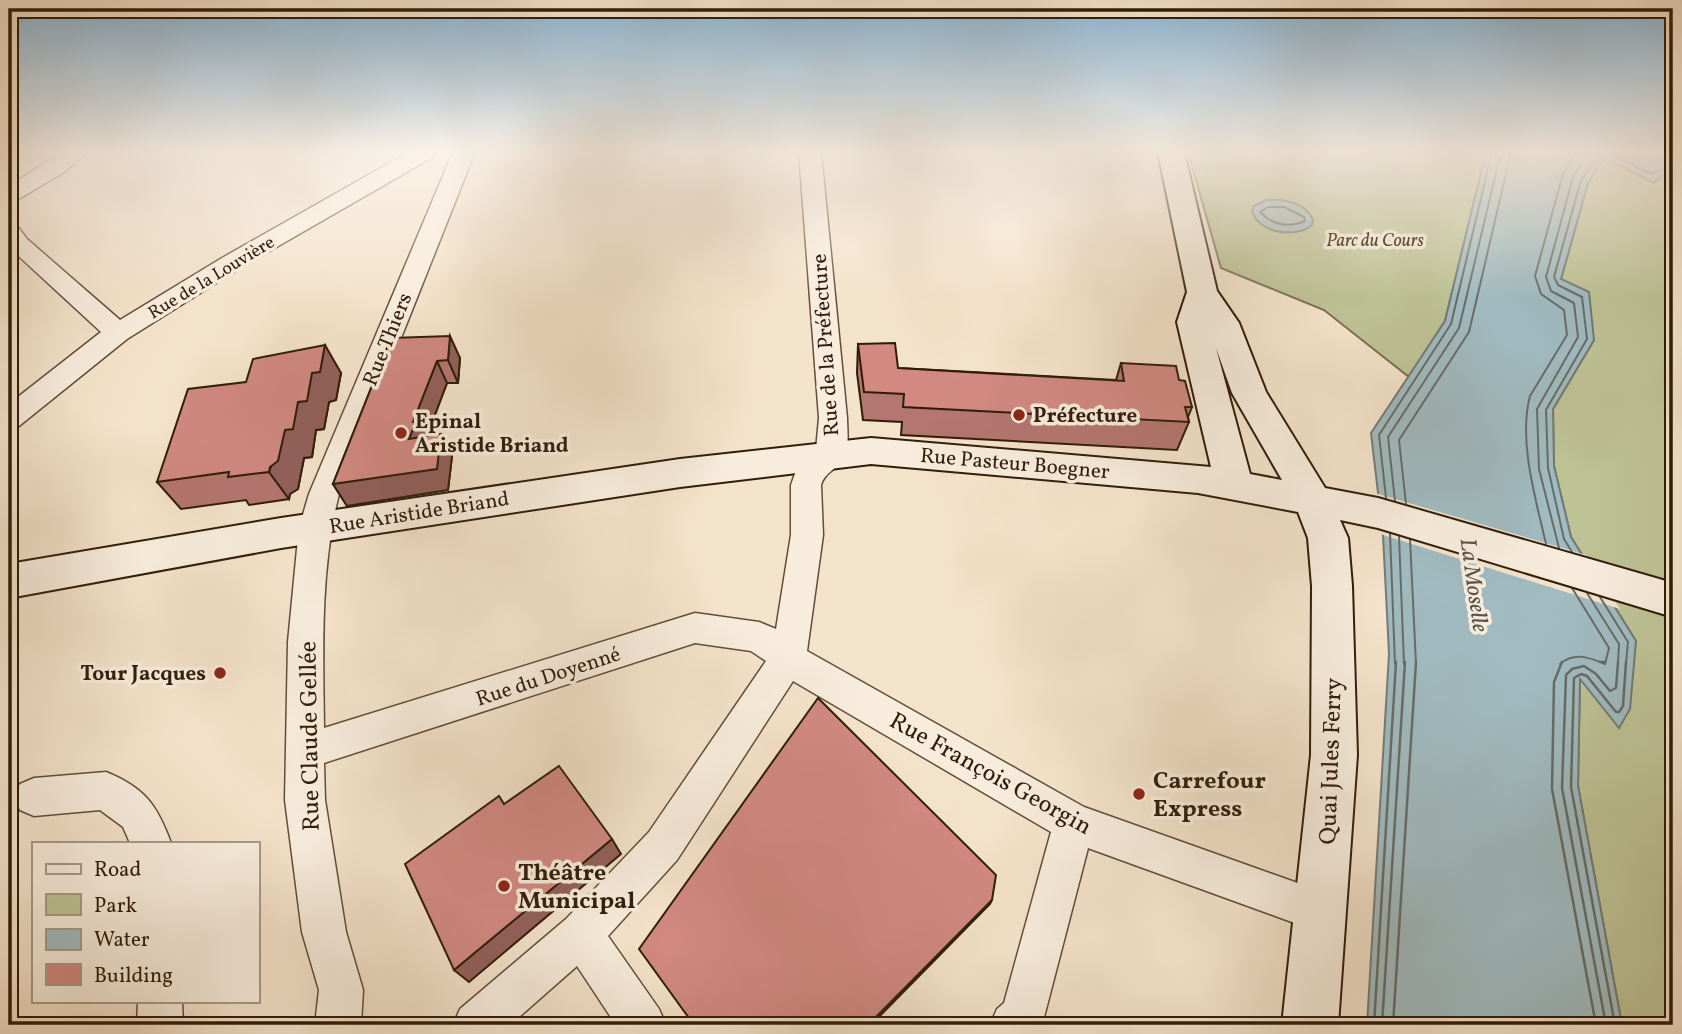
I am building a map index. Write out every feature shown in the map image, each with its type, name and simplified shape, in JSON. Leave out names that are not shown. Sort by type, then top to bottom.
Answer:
[{"type":"main road","points":[[1182,200],[1202,292],[1193,322],[1234,485]]},
{"type":"main road","name":"Quai Jules Ferry","points":[[1202,292],[1223,323],[1249,393],[1313,500],[1328,538],[1332,586],[1334,755],[1310,1025]]},
{"type":"main road","name":"Rue Pasteur Boegner","points":[[831,454],[871,451],[1198,479],[1234,485],[1378,513],[1673,600]]},
{"type":"main road","name":"Rue Aristide Briand","points":[[9,581],[315,528],[699,470],[831,454]]},
{"type":"street","name":"Rue de la Louvière","points":[[9,419],[118,333],[231,263],[341,200]]},
{"type":"street","name":"Rue Thiers","points":[[315,528],[324,494],[444,200]]},
{"type":"street","name":"Rue de la Préfecture","points":[[814,200],[833,418],[831,454]]},
{"type":"street","points":[[9,231],[19,244],[118,333]]},
{"type":"street","points":[[477,1025],[581,934],[663,846],[764,699],[791,638],[807,535],[806,485],[809,473],[831,454]]},
{"type":"street","name":"Rue Claude Gellée","points":[[315,528],[305,642],[306,800],[324,932],[341,990],[338,1025]]},
{"type":"street","name":"Rue du Doyenné","points":[[304,752],[695,628],[791,638]]},
{"type":"street","name":"Rue François Georgin","points":[[791,638],[811,673],[1074,823],[1322,912]]},
{"type":"street","points":[[34,797],[106,791],[137,813],[151,842]]},
{"type":"street","points":[[1013,1025],[1023,1016],[1074,823]]},
{"type":"street","points":[[581,934],[643,1025]]},
{"type":"street","points":[[160,1002],[160,1025]]},
{"type":"green space","name":"Parc du Cours","points":[[1202,200],[1474,200],[1445,321],[1409,377],[1324,310],[1221,268]]},
{"type":"green space","points":[[1583,200],[1673,200],[1673,1025],[1622,1025],[1578,786],[1580,678],[1619,727],[1636,641],[1571,537],[1554,466],[1553,409],[1594,340],[1561,279]]},
{"type":"water","points":[[1265,200],[1287,201],[1305,209],[1313,220],[1312,225],[1297,232],[1278,232],[1269,229],[1256,218],[1252,211],[1254,206]]},
{"type":"water","name":"La Moselle","points":[[1474,200],[1583,200],[1561,279],[1589,292],[1594,340],[1553,409],[1554,466],[1571,537],[1636,641],[1630,709],[1619,728],[1580,679],[1578,786],[1622,1025],[1367,1025],[1389,654],[1383,535],[1371,433],[1445,321]]},
{"type":"pier","points":[[1375,493],[1586,555],[1620,609],[1383,535],[1379,531]]},
{"type":"building","points":[[450,336],[448,360],[437,361],[409,439],[441,434],[437,469],[333,484],[391,338]]},
{"type":"building","points":[[895,343],[898,368],[1124,381],[1121,363],[1176,366],[1179,380],[1185,381],[1192,407],[1185,407],[1189,422],[903,407],[904,394],[864,392],[858,344]]},
{"type":"building","points":[[325,345],[320,372],[312,373],[307,401],[298,402],[293,429],[285,430],[278,461],[270,467],[269,472],[228,477],[229,472],[157,482],[188,389],[246,382],[253,359]]},
{"type":"building","points":[[818,698],[996,875],[992,900],[868,1025],[694,1025],[639,949]]},
{"type":"building","name":"Théâtre Municipal","points":[[559,766],[612,839],[454,970],[405,864],[499,796],[504,804]]},
{"type":"place","name":"Préfecture","points":[[1019,415]]},
{"type":"place","name":"Epinal Aristide Briand","points":[[401,433]]},
{"type":"place","name":"Tour Jacques","points":[[220,673]]},
{"type":"place","name":"Carrefour Express","points":[[1139,794]]},
{"type":"place","name":"Théâtre Municipal","points":[[504,886]]}]
